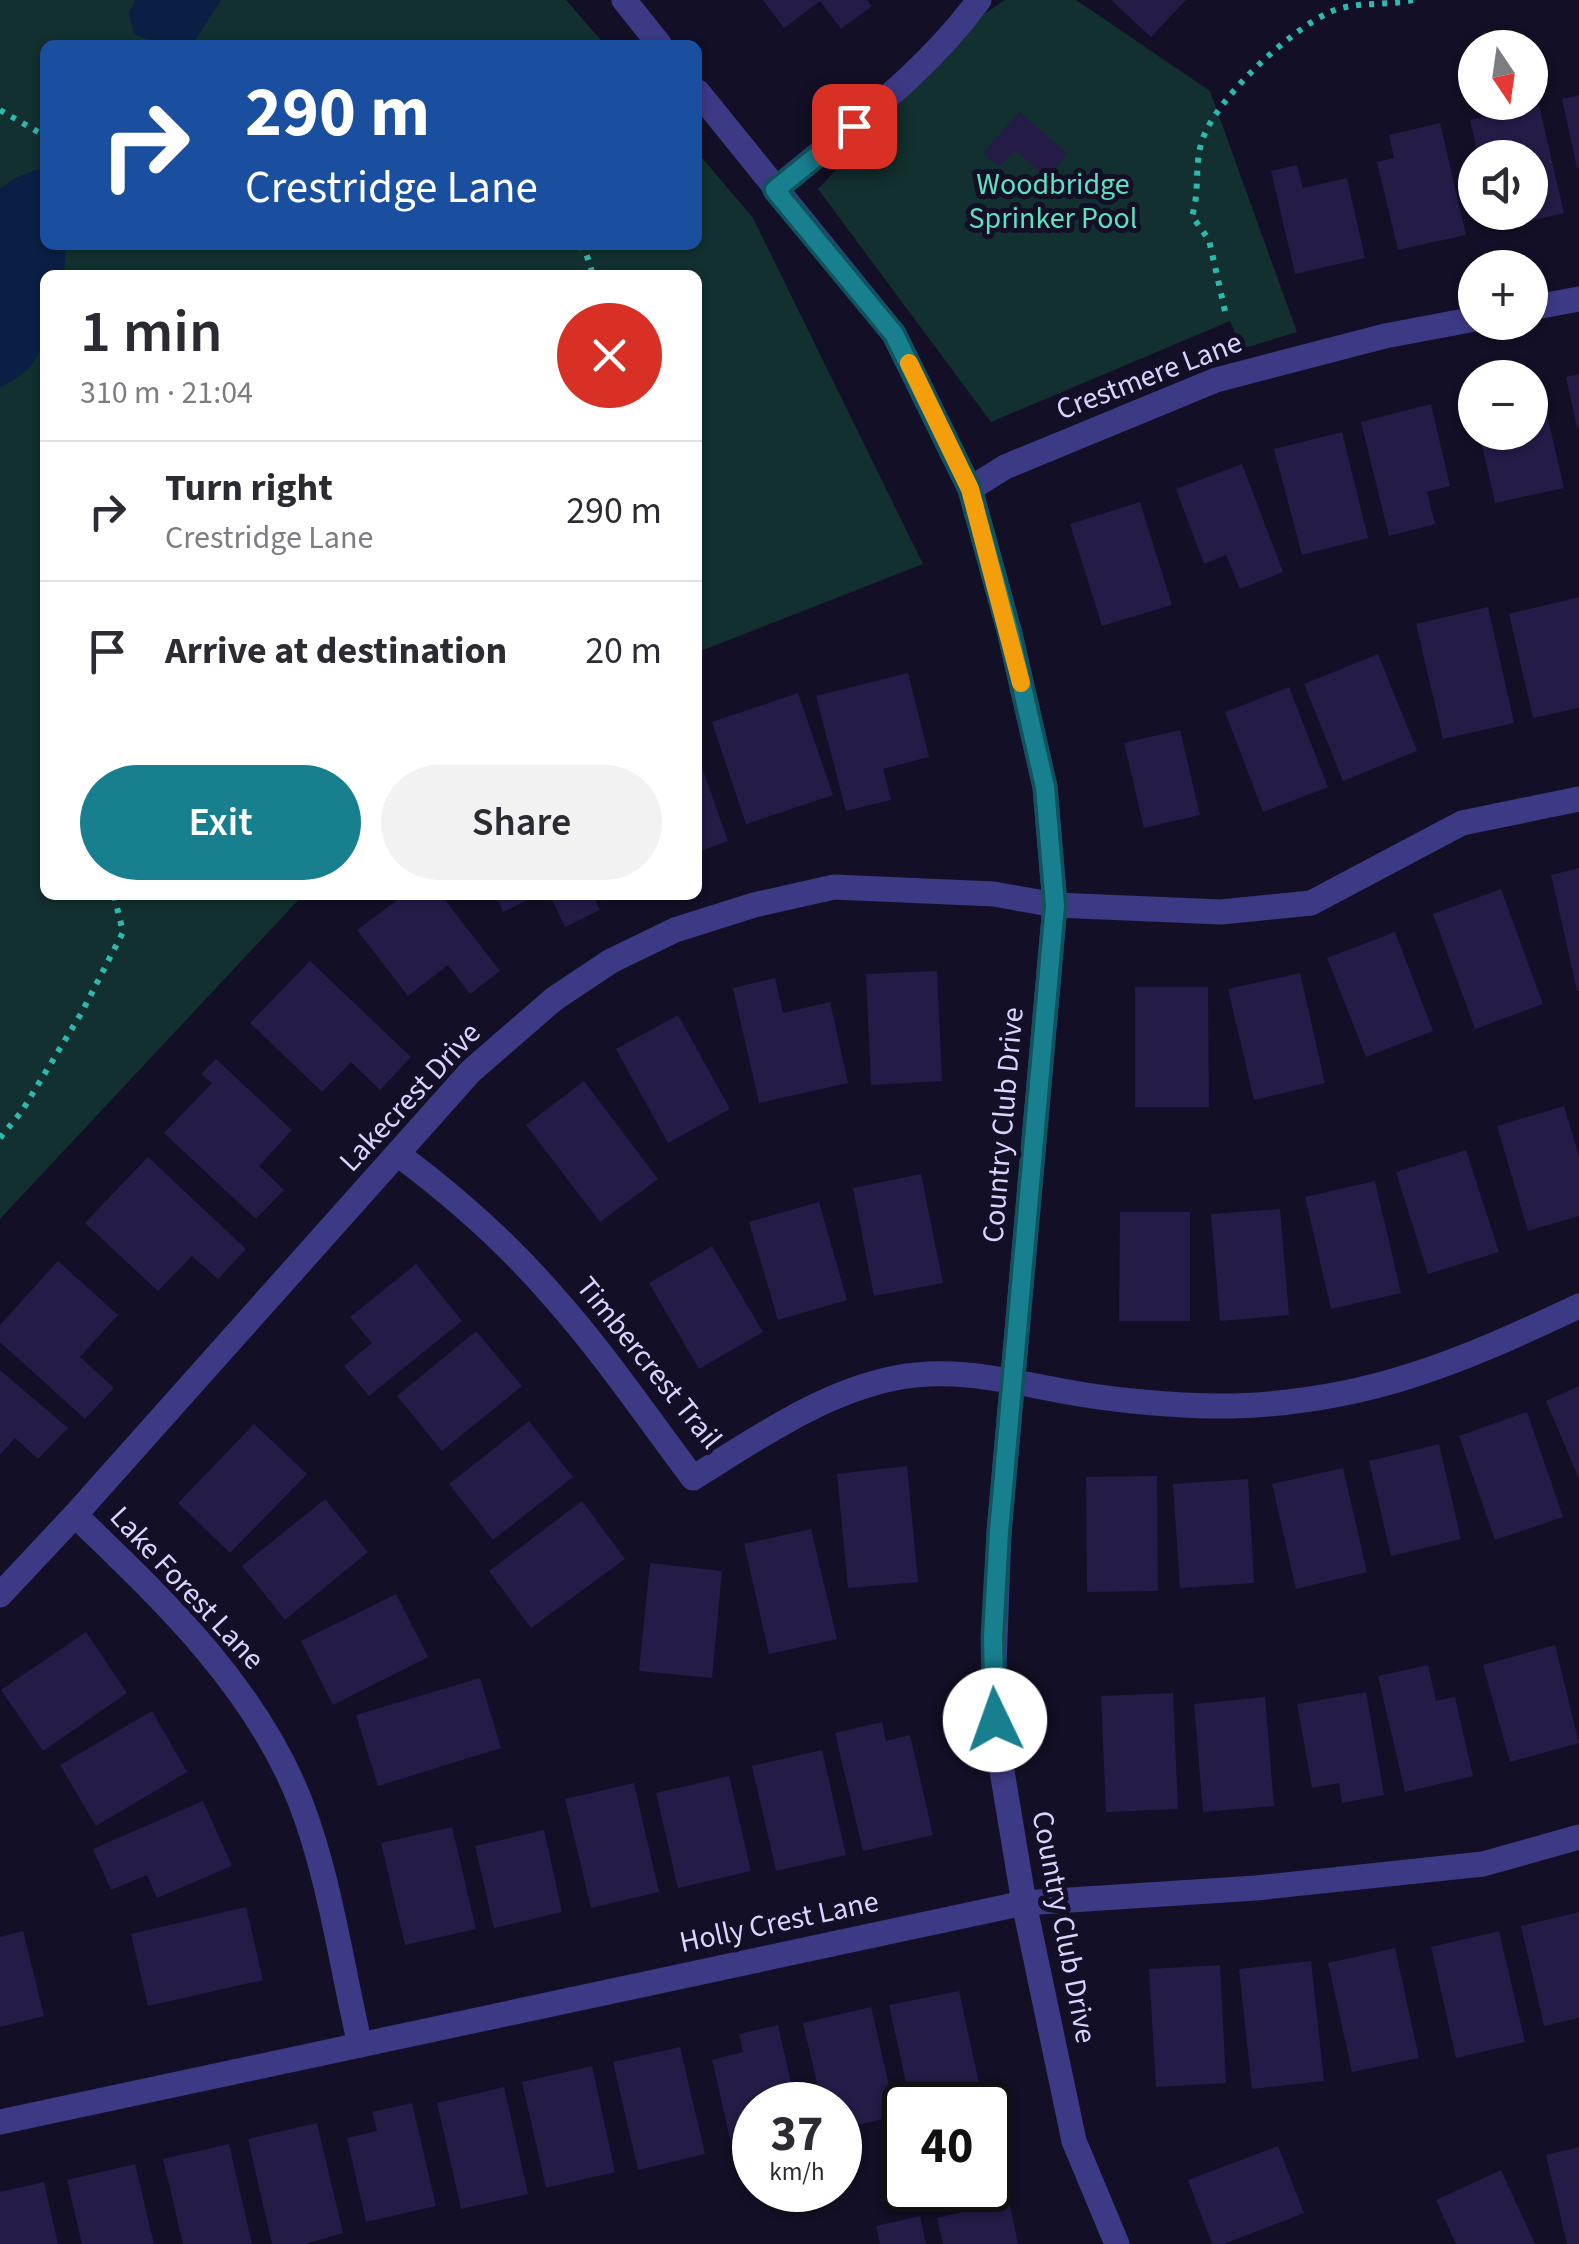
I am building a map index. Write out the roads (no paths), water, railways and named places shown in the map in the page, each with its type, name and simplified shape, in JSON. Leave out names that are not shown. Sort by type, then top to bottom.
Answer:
[{"type":"street","points":[[624,0],[656,40]]},
{"type":"street","points":[[775,190],[904,85],[954,34],[979,0]]},
{"type":"street","name":"Country Club Drive","points":[[702,97],[894,334],[970,489],[1010,634],[1045,787],[1055,905],[999,1532],[993,1693],[1024,1903],[1074,2141],[1117,2244]]},
{"type":"street","points":[[1548,305],[1579,299]]},
{"type":"street","name":"Crestmere Lane","points":[[970,489],[1005,467],[1216,380],[1458,321]]},
{"type":"street","name":"Lakecrest Drive","points":[[0,1594],[471,1071],[554,999],[611,961],[675,930],[754,904],[834,886],[994,894],[1055,905],[1221,912],[1311,903],[1462,823],[1579,799]]},
{"type":"street","name":"Timbercrest Trail","points":[[399,1155],[434,1181],[554,1297],[693,1478],[793,1417],[864,1387],[924,1374],[965,1374],[1056,1390],[1187,1404],[1231,1406],[1315,1398],[1392,1384],[1432,1371],[1579,1306]]},
{"type":"street","name":"Lake Forest Lane","points":[[75,1515],[185,1624],[268,1734],[300,1803],[312,1840],[360,2045]]},
{"type":"street","name":"Holly Crest Lane","points":[[0,2122],[1024,1903],[1256,1888],[1484,1864],[1579,1837]]},
{"type":"water","points":[[135,0],[221,0],[196,40],[153,40],[134,34],[129,13]]},
{"type":"water","points":[[40,168],[40,250],[66,250],[64,270],[40,270],[38,354],[30,367],[0,387],[0,189]]},
{"type":"park label","name":"Woodbridge Sprinker Pool","points":[[1053,201]]}]
